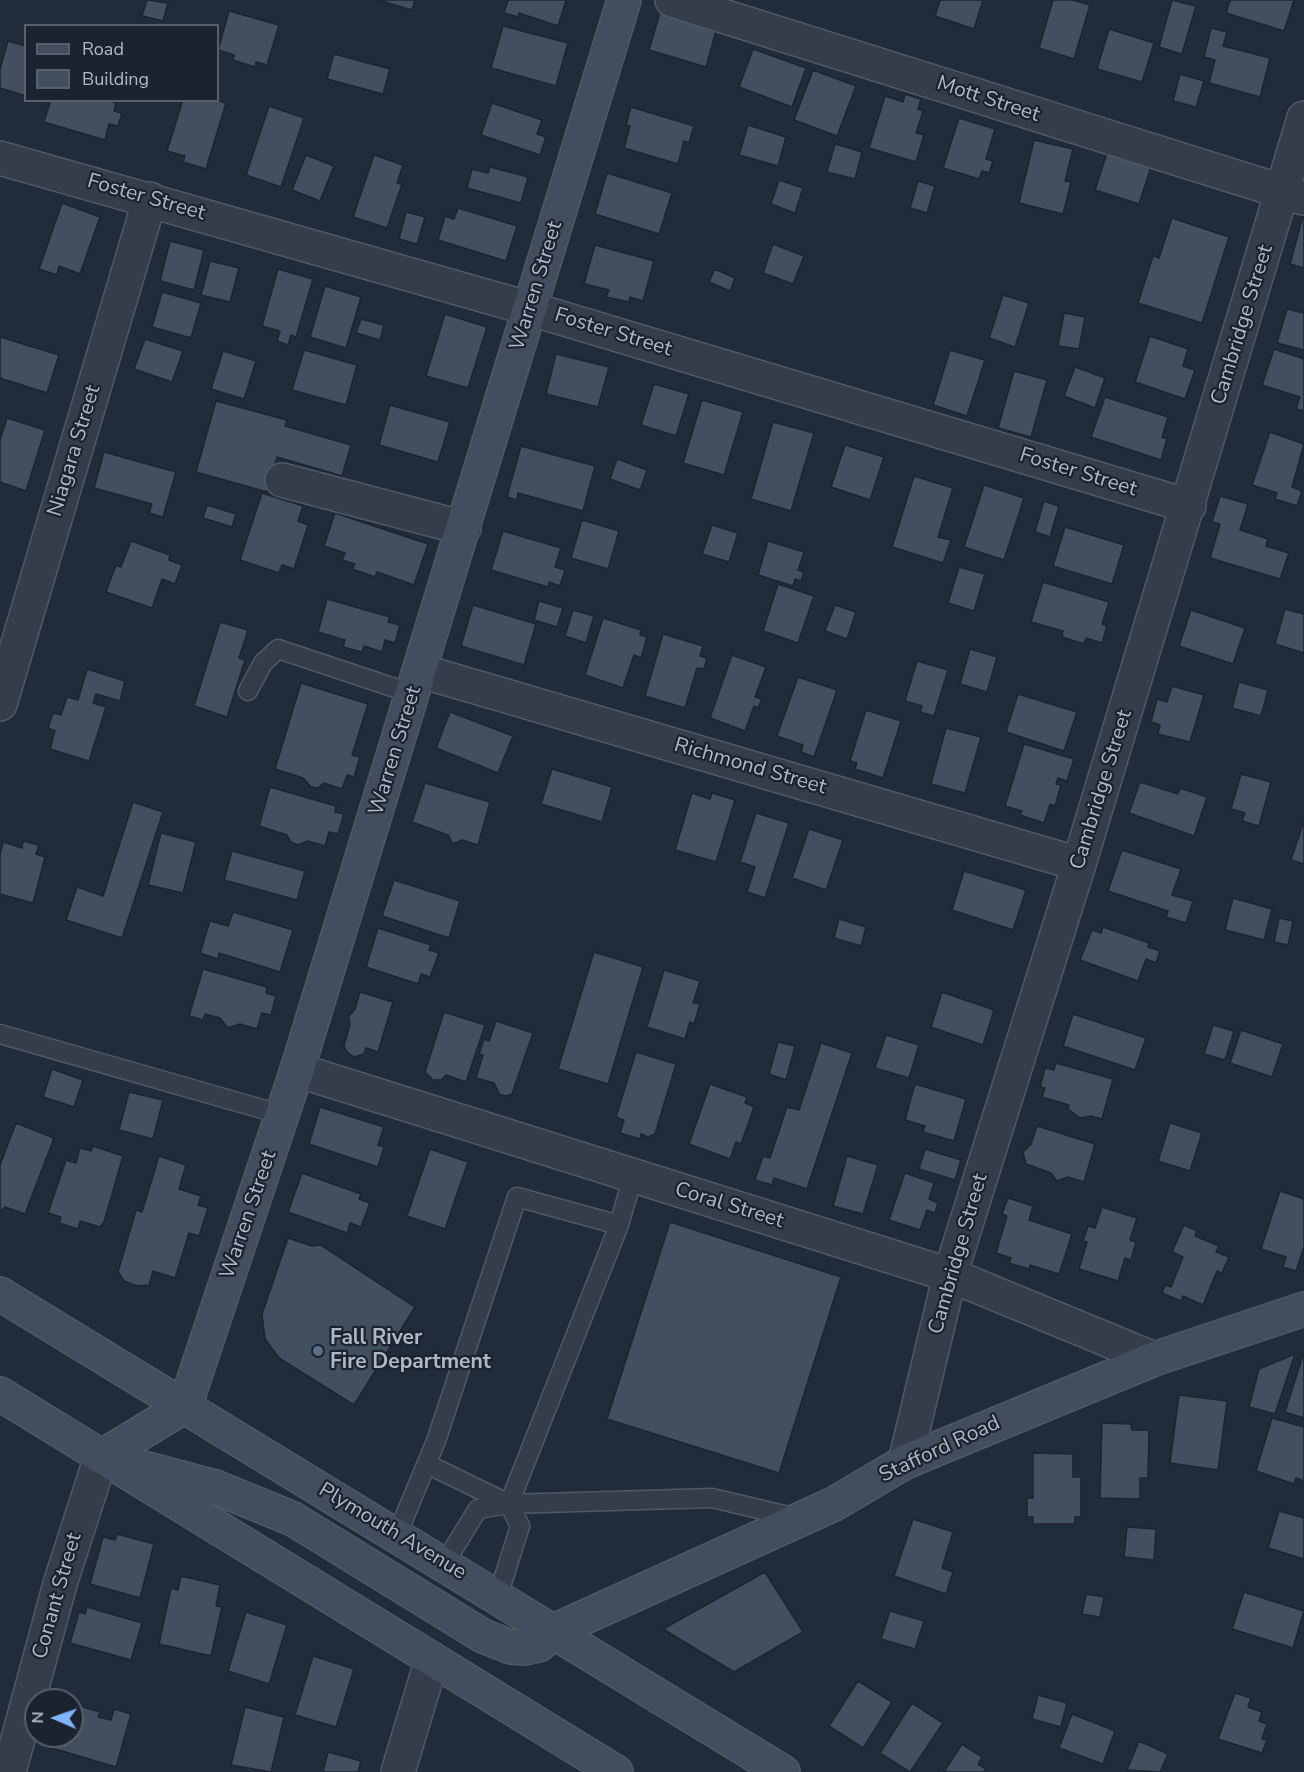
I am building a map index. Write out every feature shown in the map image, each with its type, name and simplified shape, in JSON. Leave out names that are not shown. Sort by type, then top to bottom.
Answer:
[{"type":"main road","name":"Warren Street","points":[[185,1406],[297,1070],[624,0]]},
{"type":"main road","name":"Plymouth Avenue","points":[[0,1294],[783,1772]]},
{"type":"main road","name":"Stafford Road","points":[[101,1456],[215,1487],[293,1519],[497,1643],[525,1648],[539,1645],[554,1631],[834,1504],[904,1462],[1154,1359],[1304,1309]]},
{"type":"main road","points":[[0,1394],[616,1772]]},
{"type":"main road","points":[[101,1456],[185,1406]]},
{"type":"street","name":"Mott Street","points":[[672,0],[1293,195]]},
{"type":"street","name":"Cambridge Street","points":[[904,1462],[950,1275],[1189,506],[1293,195],[1304,118]]},
{"type":"street","name":"Foster Street","points":[[0,158],[531,309],[1189,506]]},
{"type":"street","name":"Niagara Street","points":[[0,704],[150,199]]},
{"type":"street","points":[[282,480],[464,528]]},
{"type":"street","name":"Richmond Street","points":[[417,682],[1079,864]]},
{"type":"street","name":"Coral Street","points":[[297,1070],[950,1275],[1154,1359]]},
{"type":"street","name":"Conant Street","points":[[9,1772],[60,1584],[101,1456]]},
{"type":"street","points":[[398,1772],[432,1659]]},
{"type":"lane","points":[[248,691],[263,663],[278,649],[417,682]]},
{"type":"lane","points":[[0,1034],[282,1115]]},
{"type":"lane","points":[[509,1504],[619,1225],[633,1176]]},
{"type":"lane","points":[[397,1535],[427,1464],[517,1197],[619,1225]]},
{"type":"lane","points":[[427,1464],[509,1504],[520,1526],[498,1596]]},
{"type":"lane","points":[[444,1564],[478,1509],[509,1504],[712,1498],[802,1519]]},
{"type":"building","points":[[147,0],[168,3],[163,21],[142,16]]},
{"type":"building","points":[[378,0],[415,0],[412,10]]},
{"type":"building","points":[[508,0],[566,0],[558,26],[519,13],[518,17],[504,13]]},
{"type":"building","points":[[940,0],[983,0],[974,29],[935,16]]},
{"type":"building","points":[[1053,0],[1073,0],[1090,5],[1074,59],[1039,48]]},
{"type":"building","points":[[1172,0],[1196,6],[1182,54],[1159,47]]},
{"type":"building","points":[[1230,0],[1294,0],[1284,31],[1226,13]]},
{"type":"building","points":[[661,9],[709,23],[708,29],[716,31],[706,67],[649,50]]},
{"type":"building","points":[[229,11],[279,25],[267,65],[256,62],[255,67],[233,60],[234,55],[219,50]]},
{"type":"building","points":[[503,26],[568,43],[556,86],[491,68]]},
{"type":"building","points":[[1211,28],[1227,32],[1223,46],[1270,58],[1260,97],[1209,83],[1215,60],[1204,57]]},
{"type":"building","points":[[1109,29],[1154,43],[1142,82],[1097,69]]},
{"type":"building","points":[[8,41],[24,45],[24,95],[0,88],[0,69]]},
{"type":"building","points":[[753,49],[806,68],[792,107],[739,87]]},
{"type":"building","points":[[334,54],[390,69],[383,94],[327,79]]},
{"type":"building","points":[[813,70],[856,86],[837,136],[794,120]]},
{"type":"building","points":[[1180,74],[1204,81],[1196,107],[1173,101]]},
{"type":"building","points":[[905,94],[921,99],[918,109],[923,111],[916,133],[924,135],[916,162],[869,148],[885,96],[903,102]]},
{"type":"building","points":[[219,101],[226,103],[206,169],[183,162],[185,156],[167,151],[182,102]]},
{"type":"building","points":[[50,102],[113,102],[116,103],[114,111],[122,113],[118,126],[109,124],[105,140],[44,122]]},
{"type":"building","points":[[492,103],[542,120],[537,134],[546,137],[540,155],[481,135]]},
{"type":"building","points":[[269,106],[304,118],[281,187],[246,175]]},
{"type":"building","points":[[631,107],[694,126],[689,143],[684,141],[678,164],[624,148],[630,126],[626,125]]},
{"type":"building","points":[[959,118],[995,129],[986,159],[993,161],[989,173],[982,171],[979,179],[943,168]]},
{"type":"building","points":[[748,125],[786,137],[778,166],[739,155]]},
{"type":"building","points":[[1034,140],[1073,149],[1065,181],[1071,182],[1063,214],[1019,203]]},
{"type":"building","points":[[835,144],[862,152],[855,179],[827,172]]},
{"type":"building","points":[[1107,153],[1151,167],[1139,204],[1095,190]]},
{"type":"building","points":[[306,155],[334,166],[320,201],[292,190]]},
{"type":"building","points":[[374,155],[403,165],[397,183],[402,184],[387,228],[353,217]]},
{"type":"building","points":[[490,167],[528,177],[521,203],[467,188],[472,169],[488,173]]},
{"type":"building","points":[[607,173],[672,193],[659,234],[595,214]]},
{"type":"building","points":[[779,180],[803,188],[795,213],[771,204]]},
{"type":"building","points":[[918,181],[935,186],[927,213],[910,208]]},
{"type":"building","points":[[62,203],[100,217],[80,274],[59,266],[57,275],[39,269]]},
{"type":"building","points":[[458,208],[517,226],[506,261],[438,240],[445,216],[454,219]]},
{"type":"building","points":[[406,212],[425,217],[417,244],[399,239]]},
{"type":"building","points":[[1304,212],[1304,268],[1290,264]]},
{"type":"building","points":[[1172,218],[1229,237],[1202,323],[1138,303],[1153,256],[1159,258]]},
{"type":"building","points":[[170,241],[204,250],[194,290],[160,281]]},
{"type":"building","points":[[773,244],[804,256],[793,284],[763,273]]},
{"type":"building","points":[[595,245],[654,261],[643,301],[630,297],[629,302],[606,297],[609,290],[584,284]]},
{"type":"building","points":[[210,261],[239,268],[230,302],[201,295]]},
{"type":"building","points":[[278,269],[313,279],[296,337],[291,335],[288,345],[277,341],[280,331],[262,326]]},
{"type":"building","points":[[715,269],[735,278],[730,291],[709,282]]},
{"type":"building","points":[[325,286],[361,297],[346,348],[310,337]]},
{"type":"building","points":[[162,292],[201,303],[191,338],[152,327]]},
{"type":"building","points":[[1003,295],[1029,303],[1015,347],[989,338]]},
{"type":"building","points":[[1287,309],[1304,313],[1304,350],[1277,343]]},
{"type":"building","points":[[1064,313],[1085,317],[1079,349],[1058,346]]},
{"type":"building","points":[[445,314],[487,327],[468,388],[426,376]]},
{"type":"building","points":[[361,319],[384,325],[380,340],[356,333]]},
{"type":"building","points":[[1150,336],[1188,349],[1183,366],[1195,370],[1185,399],[1135,382]]},
{"type":"building","points":[[0,337],[59,355],[47,393],[0,378]]},
{"type":"building","points":[[145,339],[183,351],[172,382],[134,369]]},
{"type":"building","points":[[1274,349],[1304,359],[1304,411],[1296,409],[1300,397],[1262,385]]},
{"type":"building","points":[[304,350],[357,365],[346,405],[292,390]]},
{"type":"building","points":[[950,350],[985,360],[967,416],[933,405]]},
{"type":"building","points":[[223,351],[256,361],[244,399],[211,389]]},
{"type":"building","points":[[556,354],[609,367],[598,407],[546,394]]},
{"type":"building","points":[[1075,367],[1105,378],[1095,408],[1064,396]]},
{"type":"building","points":[[1014,371],[1047,380],[1031,437],[998,428]]},
{"type":"building","points":[[654,384],[689,394],[676,436],[641,425]]},
{"type":"building","points":[[1105,397],[1168,417],[1162,437],[1167,439],[1161,460],[1091,437]]},
{"type":"building","points":[[702,400],[743,412],[724,475],[683,463]]},
{"type":"building","points":[[216,401],[287,420],[285,426],[351,445],[342,476],[277,457],[267,492],[196,472]]},
{"type":"building","points":[[390,405],[450,422],[438,462],[379,445]]},
{"type":"building","points":[[7,418],[45,430],[26,491],[0,482],[0,440]]},
{"type":"building","points":[[773,422],[814,433],[791,511],[751,499]]},
{"type":"building","points":[[1270,432],[1304,444],[1292,487],[1302,491],[1297,506],[1275,499],[1277,493],[1252,485]]},
{"type":"building","points":[[845,445],[884,457],[870,500],[831,487]]},
{"type":"building","points":[[521,446],[595,466],[583,511],[518,493],[517,500],[507,497]]},
{"type":"building","points":[[104,452],[176,472],[163,517],[149,513],[152,504],[94,488]]},
{"type":"building","points":[[617,459],[647,470],[640,490],[610,479]]},
{"type":"building","points":[[914,476],[953,488],[938,537],[951,540],[943,563],[892,547]]},
{"type":"building","points":[[984,485],[1024,498],[1004,560],[964,547]]},
{"type":"building","points":[[262,493],[303,506],[298,521],[308,525],[294,569],[282,565],[279,573],[240,560]]},
{"type":"building","points":[[1220,496],[1248,504],[1240,530],[1268,539],[1266,546],[1289,553],[1280,579],[1210,558],[1220,524],[1212,522]]},
{"type":"building","points":[[1044,501],[1059,506],[1050,537],[1035,532]]},
{"type":"building","points":[[207,505],[236,514],[232,527],[203,518]]},
{"type":"building","points":[[335,513],[428,544],[414,585],[377,572],[375,577],[352,569],[355,564],[342,560],[345,553],[324,546]]},
{"type":"building","points":[[582,520],[619,531],[608,569],[571,558]]},
{"type":"building","points":[[712,525],[738,533],[729,562],[702,554]]},
{"type":"building","points":[[1065,527],[1124,545],[1112,584],[1053,566]]},
{"type":"building","points":[[503,531],[561,548],[555,567],[565,570],[560,586],[549,582],[548,587],[491,570]]},
{"type":"building","points":[[131,541],[170,555],[169,560],[182,565],[175,584],[162,579],[152,608],[106,592],[116,565],[121,567]]},
{"type":"building","points":[[768,541],[804,552],[798,570],[804,572],[801,581],[795,579],[793,586],[758,575]]},
{"type":"building","points":[[959,567],[985,574],[974,611],[948,603]]},
{"type":"building","points":[[1043,582],[1109,602],[1102,624],[1107,626],[1102,643],[1086,638],[1084,644],[1062,637],[1063,631],[1031,622]]},
{"type":"building","points":[[778,584],[814,596],[798,643],[763,631]]},
{"type":"building","points":[[327,599],[390,617],[388,622],[400,625],[395,643],[385,640],[382,652],[364,646],[362,652],[343,647],[345,640],[318,632]]},
{"type":"building","points":[[539,601],[563,608],[557,627],[534,620]]},
{"type":"building","points":[[473,605],[536,624],[524,665],[461,646]]},
{"type":"building","points":[[835,605],[856,612],[847,639],[825,631]]},
{"type":"building","points":[[1285,609],[1304,614],[1304,653],[1275,644]]},
{"type":"building","points":[[573,610],[594,616],[586,643],[565,636]]},
{"type":"building","points":[[1191,610],[1245,628],[1233,664],[1179,646]]},
{"type":"building","points":[[603,618],[641,630],[640,635],[647,637],[641,658],[634,655],[623,688],[585,675]]},
{"type":"building","points":[[220,622],[248,630],[239,658],[245,660],[227,717],[194,706]]},
{"type":"building","points":[[663,634],[703,646],[700,656],[707,658],[704,669],[697,668],[685,708],[645,696]]},
{"type":"building","points":[[970,649],[997,657],[987,692],[960,684]]},
{"type":"building","points":[[732,655],[766,667],[755,697],[762,699],[758,708],[754,706],[745,731],[710,718]]},
{"type":"building","points":[[917,661],[948,670],[934,716],[920,712],[922,706],[905,701]]},
{"type":"building","points":[[87,669],[125,681],[120,701],[96,694],[93,703],[106,707],[89,761],[50,749],[55,731],[48,728],[53,713],[61,715],[67,697],[78,700]]},
{"type":"building","points":[[798,677],[837,690],[814,757],[801,752],[803,745],[777,736]]},
{"type":"building","points":[[1239,682],[1268,690],[1261,716],[1232,708]]},
{"type":"building","points":[[301,683],[368,704],[352,755],[360,757],[354,777],[347,775],[342,789],[324,783],[318,788],[311,787],[303,778],[275,769]]},
{"type":"building","points":[[1172,686],[1204,695],[1190,742],[1158,734],[1160,725],[1151,722],[1157,699],[1167,702]]},
{"type":"building","points":[[1018,694],[1077,712],[1064,751],[1006,732]]},
{"type":"building","points":[[866,710],[901,721],[883,778],[855,769],[857,763],[850,761]]},
{"type":"building","points":[[450,712],[513,736],[498,773],[436,748]]},
{"type":"building","points":[[946,728],[981,737],[965,793],[931,784]]},
{"type":"building","points":[[1024,744],[1074,759],[1067,781],[1058,778],[1056,784],[1061,785],[1055,806],[1050,804],[1044,823],[1020,815],[1022,811],[1005,806]]},
{"type":"building","points":[[552,769],[612,787],[602,822],[541,804]]},
{"type":"building","points":[[1241,774],[1271,782],[1259,826],[1242,821],[1245,813],[1231,809]]},
{"type":"building","points":[[1140,782],[1178,794],[1180,788],[1207,797],[1194,836],[1129,813]]},
{"type":"building","points":[[425,783],[490,802],[478,845],[462,840],[453,844],[448,835],[412,822]]},
{"type":"building","points":[[270,787],[336,806],[335,812],[344,814],[338,834],[329,832],[325,846],[308,841],[298,845],[291,842],[287,835],[259,826]]},
{"type":"building","points":[[692,793],[710,799],[712,793],[735,800],[716,862],[675,850]]},
{"type":"building","points":[[133,802],[163,812],[122,938],[66,920],[77,887],[103,896]]},
{"type":"building","points":[[756,813],[789,823],[765,898],[747,892],[755,867],[740,862]]},
{"type":"building","points":[[1304,821],[1304,864],[1291,860]]},
{"type":"building","points":[[809,829],[843,840],[826,890],[792,878]]},
{"type":"building","points":[[161,833],[196,842],[183,893],[148,885]]},
{"type":"building","points":[[23,841],[39,845],[36,854],[45,857],[33,903],[0,894],[0,855],[3,842],[22,848]]},
{"type":"building","points":[[1122,850],[1181,869],[1172,895],[1193,901],[1186,923],[1166,917],[1168,911],[1108,891]]},
{"type":"building","points":[[232,851],[305,871],[297,900],[224,880]]},
{"type":"building","points":[[964,871],[1026,890],[1013,930],[952,910]]},
{"type":"building","points":[[394,880],[460,901],[449,938],[382,916]]},
{"type":"building","points":[[1233,898],[1272,909],[1264,940],[1225,930]]},
{"type":"building","points":[[233,912],[293,930],[280,972],[219,953],[218,959],[200,953],[210,921],[228,926]]},
{"type":"building","points":[[1279,918],[1293,921],[1288,945],[1274,942]]},
{"type":"building","points":[[839,919],[866,927],[861,946],[834,938]]},
{"type":"building","points":[[1103,927],[1149,943],[1148,947],[1160,951],[1156,963],[1146,959],[1138,981],[1080,960],[1092,930],[1101,933]]},
{"type":"building","points":[[378,928],[431,945],[429,950],[439,953],[430,977],[421,974],[418,984],[366,967]]},
{"type":"building","points":[[594,952],[643,967],[608,1084],[558,1069]]},
{"type":"building","points":[[203,969],[267,987],[266,993],[276,996],[271,1015],[262,1013],[257,1029],[240,1024],[228,1028],[220,1018],[205,1014],[203,1020],[189,1016]]},
{"type":"building","points":[[664,970],[700,981],[693,1003],[700,1004],[694,1024],[690,1022],[685,1039],[647,1027]]},
{"type":"building","points":[[360,992],[393,1002],[378,1052],[366,1048],[364,1054],[354,1057],[344,1046],[350,1024],[349,1016],[355,1009]]},
{"type":"building","points":[[942,992],[994,1010],[983,1045],[931,1027]]},
{"type":"building","points":[[444,1012],[485,1025],[466,1082],[446,1075],[441,1080],[433,1080],[425,1072]]},
{"type":"building","points":[[1073,1014],[1146,1038],[1135,1070],[1063,1046]]},
{"type":"building","points":[[496,1021],[533,1033],[512,1094],[507,1096],[500,1095],[494,1083],[476,1078],[483,1055],[479,1054],[484,1039],[489,1041]]},
{"type":"building","points":[[1213,1025],[1234,1031],[1225,1060],[1204,1054]]},
{"type":"building","points":[[1241,1030],[1283,1044],[1272,1077],[1230,1063]]},
{"type":"building","points":[[886,1035],[919,1045],[909,1078],[875,1068]]},
{"type":"building","points":[[778,1042],[795,1046],[786,1080],[769,1074]]},
{"type":"building","points":[[821,1043],[852,1053],[807,1189],[774,1178],[772,1185],[755,1180],[763,1156],[770,1158],[787,1107],[799,1110]]},
{"type":"building","points":[[636,1052],[676,1064],[655,1134],[648,1137],[641,1134],[640,1139],[620,1133],[624,1120],[616,1117]]},
{"type":"building","points":[[1056,1063],[1113,1079],[1102,1119],[1091,1116],[1080,1118],[1068,1109],[1069,1105],[1042,1097],[1045,1088],[1040,1087],[1045,1068],[1054,1070]]},
{"type":"building","points":[[52,1069],[83,1080],[74,1107],[43,1097]]},
{"type":"building","points":[[710,1084],[747,1097],[745,1103],[754,1107],[741,1144],[736,1142],[730,1159],[689,1144]]},
{"type":"building","points":[[915,1084],[966,1099],[954,1141],[923,1132],[925,1126],[905,1120]]},
{"type":"building","points":[[129,1092],[163,1100],[153,1139],[119,1130]]},
{"type":"building","points":[[320,1107],[384,1127],[378,1145],[384,1147],[378,1167],[309,1144]]},
{"type":"building","points":[[16,1123],[54,1138],[25,1214],[5,1207],[0,1212],[0,1165]]},
{"type":"building","points":[[1170,1123],[1202,1133],[1190,1171],[1158,1161]]},
{"type":"building","points":[[1037,1126],[1095,1144],[1084,1182],[1068,1177],[1057,1181],[1051,1173],[1026,1164],[1023,1152],[1031,1144]]},
{"type":"building","points":[[93,1146],[123,1156],[104,1222],[100,1227],[80,1221],[78,1229],[59,1223],[61,1217],[48,1213],[66,1160],[76,1163],[80,1148],[91,1151]]},
{"type":"building","points":[[430,1149],[468,1162],[445,1229],[407,1216]]},
{"type":"building","points":[[925,1149],[961,1160],[955,1180],[919,1169]]},
{"type":"building","points":[[159,1156],[186,1165],[179,1189],[201,1196],[198,1205],[208,1208],[199,1236],[189,1233],[175,1278],[153,1271],[149,1285],[137,1286],[124,1281],[118,1272],[136,1210],[142,1212]]},
{"type":"building","points":[[847,1156],[878,1165],[863,1214],[833,1206]]},
{"type":"building","points":[[302,1173],[361,1194],[359,1199],[370,1203],[361,1227],[350,1223],[347,1233],[288,1212]]},
{"type":"building","points":[[905,1173],[934,1183],[929,1199],[938,1203],[935,1213],[927,1210],[920,1230],[889,1220]]},
{"type":"building","points":[[1280,1191],[1304,1199],[1304,1247],[1296,1271],[1283,1267],[1286,1257],[1261,1249]]},
{"type":"building","points":[[1008,1198],[1033,1206],[1029,1220],[1072,1234],[1059,1274],[1030,1265],[1029,1269],[1009,1263],[1011,1258],[996,1253],[1007,1216],[1002,1214]]},
{"type":"building","points":[[1102,1207],[1137,1218],[1130,1240],[1136,1242],[1131,1260],[1125,1258],[1118,1281],[1079,1269],[1087,1242],[1083,1241],[1088,1226],[1095,1228]]},
{"type":"building","points":[[670,1222],[841,1277],[779,1473],[607,1419]]},
{"type":"building","points":[[1184,1225],[1197,1231],[1195,1236],[1219,1246],[1216,1252],[1229,1257],[1222,1273],[1217,1271],[1203,1305],[1183,1296],[1181,1301],[1162,1293],[1165,1285],[1171,1287],[1183,1257],[1172,1252]]},
{"type":"building","points":[[288,1238],[312,1246],[321,1245],[415,1307],[354,1405],[279,1358],[265,1339],[262,1314]]},
{"type":"building","points":[[1304,1352],[1304,1418],[1285,1412]]},
{"type":"building","points":[[1295,1354],[1275,1414],[1249,1407],[1259,1369]]},
{"type":"building","points":[[1179,1395],[1227,1401],[1218,1470],[1170,1463]]},
{"type":"building","points":[[1272,1418],[1304,1427],[1304,1481],[1296,1478],[1294,1484],[1256,1471]]},
{"type":"building","points":[[1102,1423],[1131,1424],[1132,1430],[1149,1430],[1148,1478],[1140,1478],[1140,1499],[1100,1498]]},
{"type":"building","points":[[1033,1453],[1073,1454],[1073,1477],[1081,1477],[1081,1517],[1075,1517],[1075,1524],[1033,1524],[1033,1517],[1027,1517],[1027,1498],[1033,1498]]},
{"type":"building","points":[[1279,1511],[1304,1518],[1304,1559],[1268,1548]]},
{"type":"building","points":[[913,1519],[953,1532],[942,1568],[953,1572],[946,1594],[894,1576]]},
{"type":"building","points":[[1127,1527],[1156,1529],[1154,1560],[1124,1557]]},
{"type":"building","points":[[117,1534],[154,1544],[140,1598],[90,1584],[103,1537],[115,1540]]},
{"type":"building","points":[[765,1572],[803,1632],[734,1672],[663,1629]]},
{"type":"building","points":[[181,1576],[220,1585],[216,1606],[222,1607],[211,1656],[159,1644],[171,1588],[178,1590]]},
{"type":"building","points":[[1244,1592],[1304,1611],[1293,1648],[1232,1629]]},
{"type":"building","points":[[1086,1594],[1104,1597],[1100,1617],[1082,1614]]},
{"type":"building","points":[[87,1607],[142,1623],[131,1660],[70,1643],[79,1612],[85,1614]]},
{"type":"building","points":[[890,1611],[924,1621],[915,1649],[881,1639]]},
{"type":"building","points":[[246,1612],[287,1625],[269,1684],[228,1671]]},
{"type":"building","points":[[313,1656],[354,1669],[336,1727],[295,1715]]},
{"type":"building","points":[[858,1681],[892,1702],[863,1748],[829,1726]]},
{"type":"building","points":[[1235,1693],[1251,1698],[1248,1707],[1262,1712],[1259,1721],[1267,1724],[1262,1739],[1267,1740],[1262,1753],[1218,1739]]},
{"type":"building","points":[[1038,1695],[1067,1703],[1061,1727],[1032,1719]]},
{"type":"building","points":[[912,1703],[943,1723],[910,1772],[880,1753]]},
{"type":"building","points":[[84,1707],[100,1712],[98,1717],[111,1720],[114,1709],[131,1714],[116,1767],[52,1748],[84,1748]]},
{"type":"building","points":[[245,1707],[284,1717],[271,1772],[231,1765]]},
{"type":"building","points":[[1072,1714],[1115,1731],[1103,1764],[1059,1748]]},
{"type":"building","points":[[1139,1741],[1168,1754],[1160,1772],[1127,1770]]},
{"type":"building","points":[[962,1744],[982,1757],[978,1764],[986,1769],[984,1772],[944,1772]]},
{"type":"building","points":[[328,1752],[361,1761],[358,1772],[323,1772]]},
{"type":"place","name":"Fall River Fire Department","points":[[318,1351]]}]
